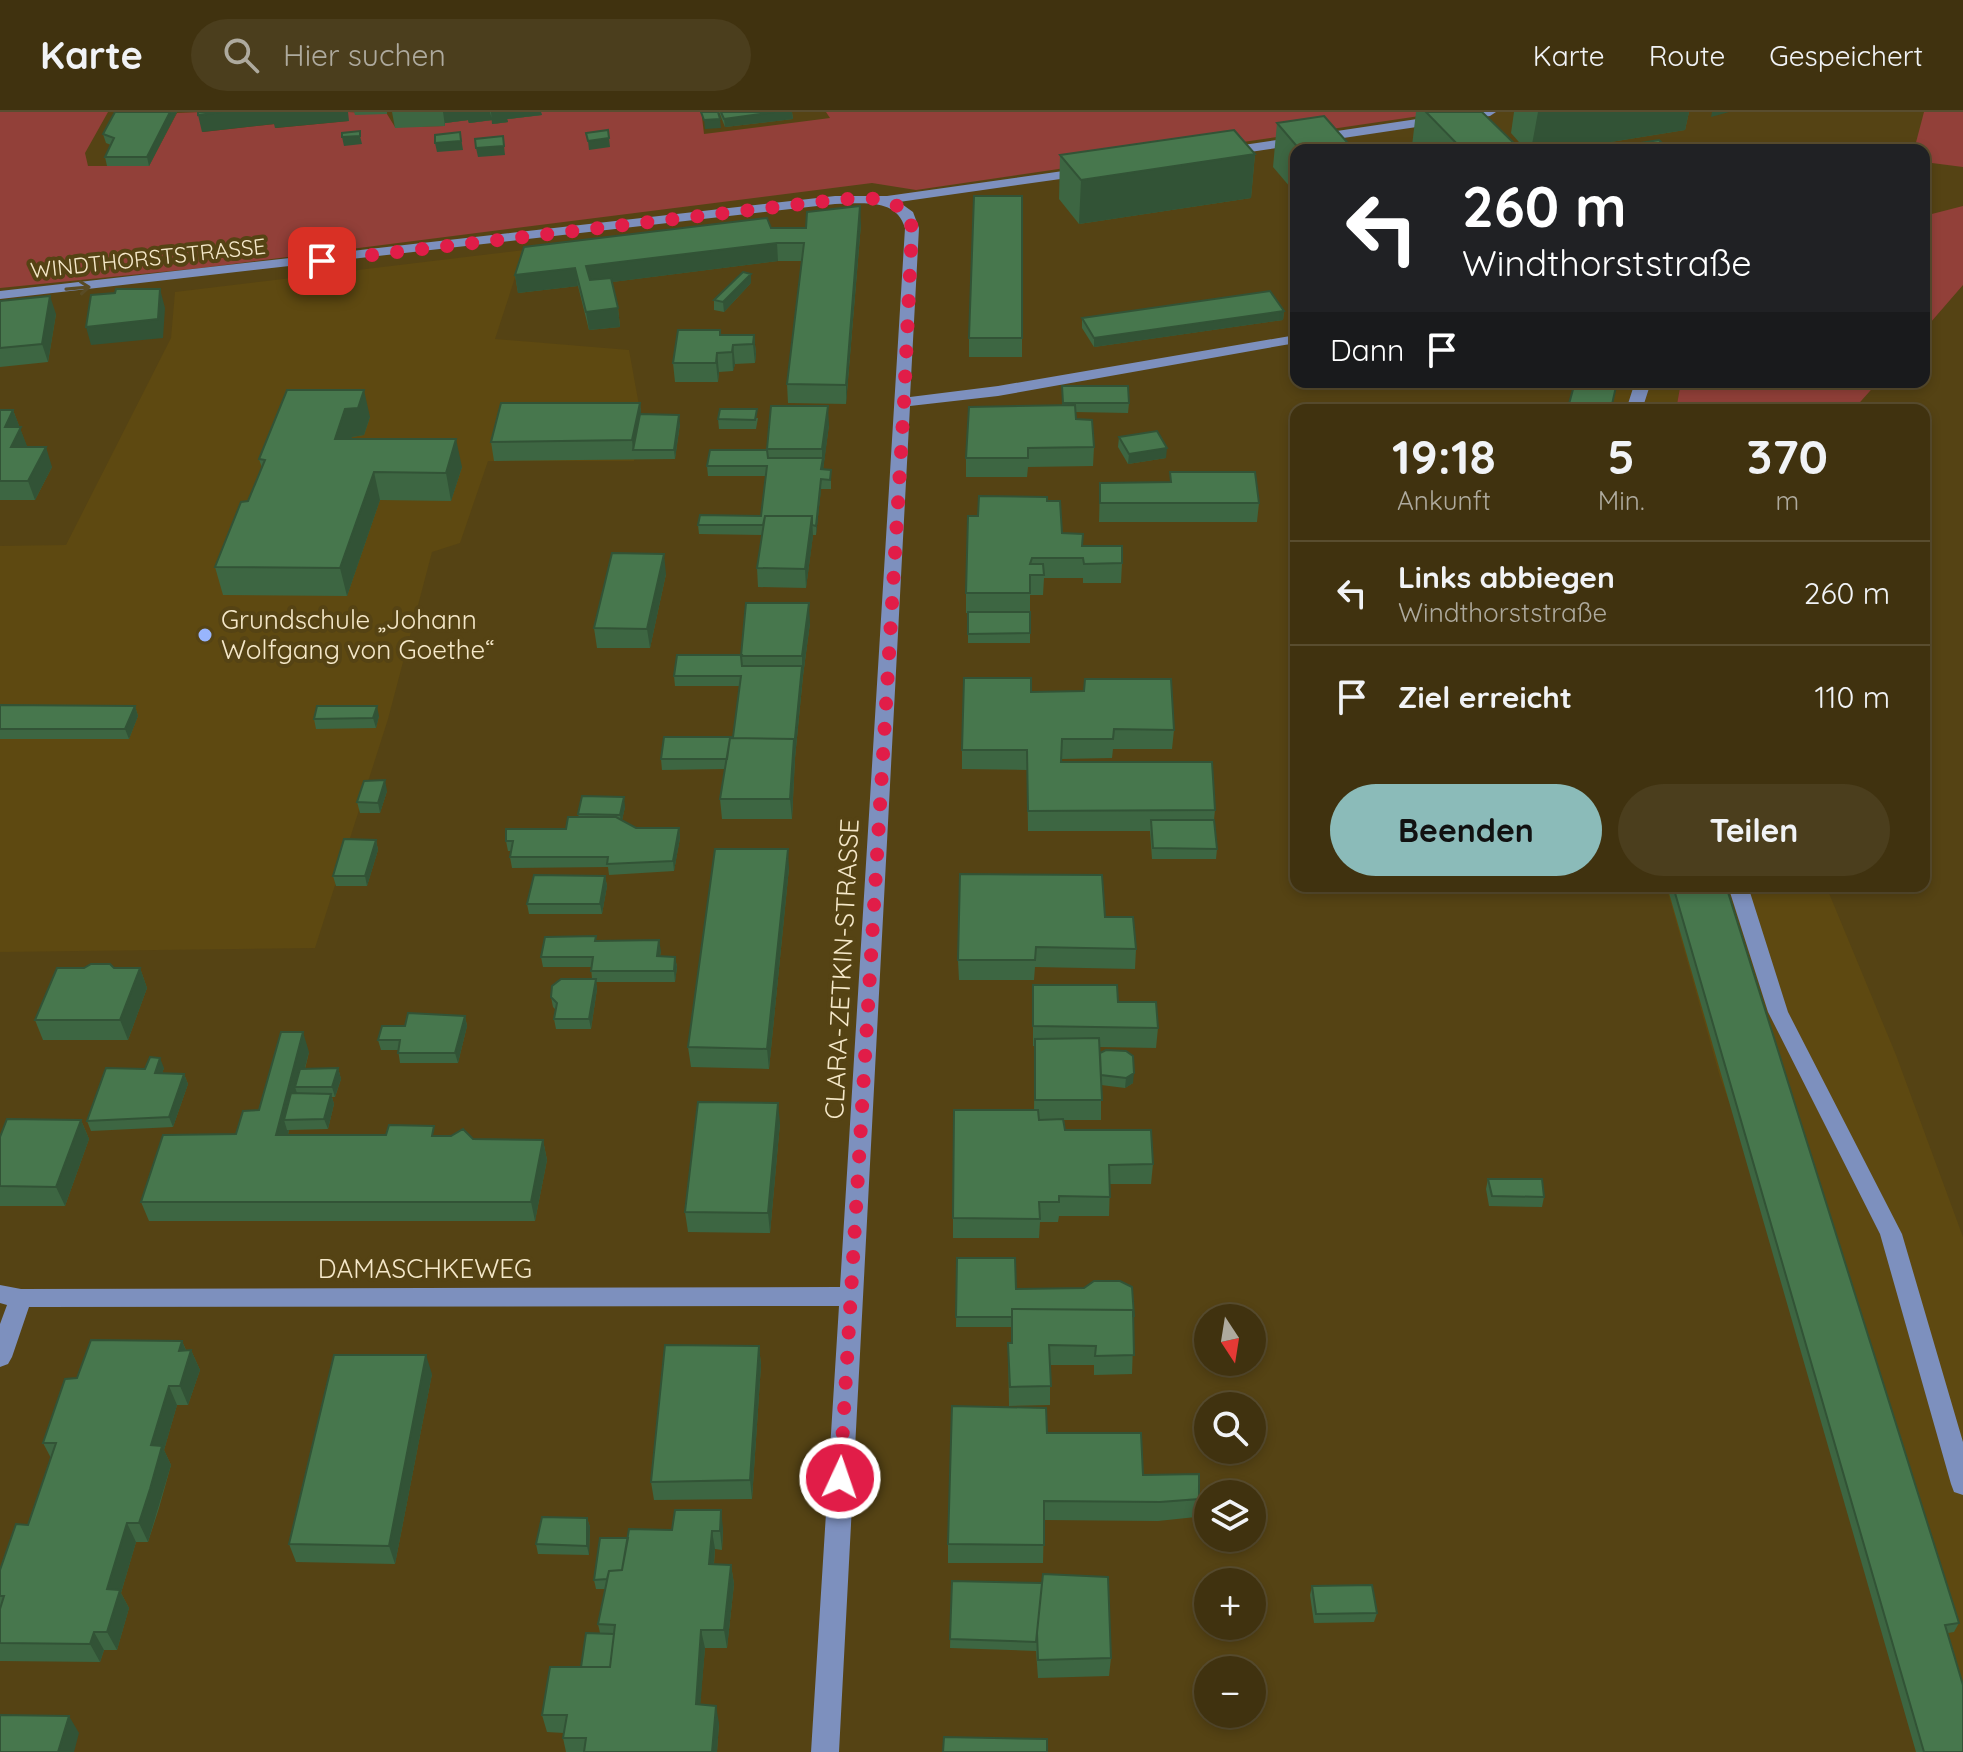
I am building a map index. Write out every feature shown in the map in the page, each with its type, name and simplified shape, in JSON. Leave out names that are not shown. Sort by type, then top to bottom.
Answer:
[{"type":"street","points":[[1212,154],[1490,112]]},
{"type":"street","name":"WINDTHORSTSTRASSE","points":[[0,295],[835,200],[887,200],[1104,169]]},
{"type":"street","name":"CLARA-ZETKIN-STRASSE","points":[[825,1752],[912,228],[908,215],[887,200]]},
{"type":"street","points":[[904,402],[998,391],[1290,340]]},
{"type":"street","points":[[1740,892],[1778,1012],[1891,1234],[1963,1484]]},
{"type":"street","points":[[0,1357],[11,1296]]},
{"type":"street","name":"DAMASCHKEWEG","points":[[11,1296],[850,1296]]},
{"type":"shaded area","points":[[0,112],[108,112],[85,153],[88,166],[149,166],[177,113],[202,112],[203,132],[275,124],[276,128],[348,121],[348,112],[387,114],[395,127],[445,126],[445,123],[468,120],[469,123],[492,120],[493,124],[541,115],[541,112],[715,112],[702,117],[704,134],[830,118],[826,112],[1447,112],[916,190],[872,183],[201,268],[0,288]]},
{"type":"shaded area","points":[[1924,112],[1963,112],[1963,167],[1930,163],[1930,144],[1916,144]]},
{"type":"shaded area","points":[[1963,206],[1963,285],[1930,323],[1930,214]]},
{"type":"shaded area","name":"Grundschule „Johann Wolfgang von Goethe“","points":[[524,250],[495,339],[629,350],[642,422],[634,461],[488,461],[460,543],[432,552],[388,719],[315,948],[0,952],[0,546],[66,545],[171,338],[175,292]]},
{"type":"shaded area","points":[[1574,388],[1680,388],[1677,404],[1570,404]]},
{"type":"shaded area","points":[[1680,388],[1873,388],[1858,404],[1677,404]]},
{"type":"shaded area","points":[[1668,892],[1828,892],[1896,1055],[1963,1237],[1963,1752],[1720,1077]]},
{"type":"building","points":[[115,112],[170,112],[147,157],[105,157],[114,138],[103,134]]},
{"type":"building","points":[[701,112],[718,112],[720,119],[704,120]]},
{"type":"building","points":[[721,112],[774,112],[724,119]]},
{"type":"building","points":[[1426,112],[1482,112],[1515,144],[1457,144]]},
{"type":"building","points":[[1324,116],[1349,144],[1295,144],[1277,123]]},
{"type":"building","points":[[608,130],[609,138],[588,141],[586,133]]},
{"type":"building","points":[[1234,130],[1255,154],[1081,180],[1060,155]]},
{"type":"building","points":[[360,131],[360,136],[342,137],[342,133]]},
{"type":"building","points":[[460,132],[461,141],[435,143],[435,135]]},
{"type":"building","points":[[503,136],[504,146],[476,148],[475,139]]},
{"type":"building","points":[[1659,140],[1663,144],[1642,144]]},
{"type":"building","points":[[974,196],[1022,196],[1022,338],[969,338]]},
{"type":"building","points":[[860,206],[846,385],[787,384],[804,243],[777,243],[586,266],[590,280],[611,278],[618,308],[586,312],[575,268],[515,275],[524,247],[767,218],[771,228],[806,228],[807,212]]},
{"type":"building","points":[[743,272],[751,274],[723,302],[714,300]]},
{"type":"building","points":[[116,289],[160,289],[158,319],[86,327],[91,295],[115,293]]},
{"type":"building","points":[[1270,291],[1284,311],[1094,338],[1082,318]]},
{"type":"building","points":[[50,296],[42,344],[0,348],[0,301]]},
{"type":"building","points":[[678,330],[720,330],[720,335],[754,335],[753,344],[733,345],[732,352],[717,353],[716,363],[673,363]]},
{"type":"building","points":[[1062,386],[1128,386],[1129,403],[1063,403]]},
{"type":"building","points":[[1573,388],[1616,388],[1612,404],[1569,404]]},
{"type":"building","points":[[287,390],[364,390],[358,408],[345,409],[335,439],[456,439],[446,473],[374,472],[340,568],[215,567],[241,502],[248,501],[265,460],[259,459]]},
{"type":"building","points":[[501,403],[640,403],[632,440],[491,442]]},
{"type":"building","points":[[1075,405],[1076,419],[1092,420],[1094,447],[1028,448],[1028,458],[966,458],[969,407]]},
{"type":"building","points":[[771,406],[828,406],[822,449],[767,449]]},
{"type":"building","points":[[720,409],[757,409],[755,420],[718,419]]},
{"type":"building","points":[[0,410],[13,410],[5,427],[21,427],[11,447],[46,447],[28,481],[0,481]]},
{"type":"building","points":[[640,414],[679,415],[674,450],[633,450]]},
{"type":"building","points":[[1157,431],[1167,448],[1129,454],[1119,437]]},
{"type":"building","points":[[710,450],[767,450],[768,458],[823,458],[821,469],[831,470],[830,480],[821,479],[816,526],[812,525],[812,516],[765,516],[763,525],[698,525],[700,515],[761,516],[767,466],[707,466]]},
{"type":"building","points":[[1170,472],[1255,472],[1259,503],[1100,503],[1100,483],[1171,482]]},
{"type":"building","points":[[979,496],[1047,497],[1047,501],[1060,501],[1062,533],[1083,534],[1082,546],[1122,546],[1122,563],[1084,564],[1083,558],[1032,558],[1030,564],[1043,564],[1044,575],[1030,575],[1030,593],[966,593],[968,516],[978,516]]},
{"type":"building","points":[[765,516],[812,516],[805,569],[757,568]]},
{"type":"building","points":[[612,553],[664,554],[647,629],[594,628]]},
{"type":"building","points":[[746,603],[809,603],[802,656],[741,656]]},
{"type":"building","points":[[968,612],[1030,612],[1030,633],[968,634]]},
{"type":"building","points":[[677,655],[743,655],[742,666],[802,666],[794,748],[794,739],[730,738],[727,759],[661,759],[664,737],[733,737],[741,676],[674,676]]},
{"type":"building","points":[[964,678],[1031,678],[1031,692],[1084,691],[1085,679],[1171,679],[1174,730],[1114,729],[1113,739],[1062,739],[1061,762],[1212,762],[1215,810],[1028,811],[1027,750],[962,750]]},
{"type":"building","points":[[0,705],[135,706],[125,729],[0,729]]},
{"type":"building","points":[[317,706],[377,706],[373,718],[314,719]]},
{"type":"building","points":[[730,738],[794,739],[790,799],[720,799]]},
{"type":"building","points":[[385,780],[378,803],[357,802],[364,781]]},
{"type":"building","points":[[582,796],[624,797],[620,815],[578,814]]},
{"type":"building","points":[[568,817],[616,817],[636,828],[679,828],[673,861],[607,864],[608,857],[510,857],[513,841],[506,841],[506,829],[566,829]]},
{"type":"building","points":[[1151,820],[1214,820],[1217,849],[1153,848]]},
{"type":"building","points":[[344,839],[376,840],[365,876],[333,876]]},
{"type":"building","points":[[715,849],[788,849],[767,1049],[688,1047]]},
{"type":"building","points":[[960,874],[1102,875],[1105,917],[1133,917],[1136,949],[1036,947],[1035,960],[958,960]]},
{"type":"building","points":[[534,875],[605,876],[600,904],[527,904]]},
{"type":"building","points":[[1675,892],[1728,892],[1959,1623],[1945,1625],[1963,1685],[1963,1752],[1924,1752]]},
{"type":"building","points":[[596,936],[595,941],[659,940],[657,956],[675,957],[674,971],[591,971],[593,957],[541,957],[545,937]]},
{"type":"building","points":[[91,964],[140,968],[120,1020],[35,1020],[57,968],[84,968]]},
{"type":"building","points":[[561,979],[596,979],[589,1019],[554,1019],[557,1003],[551,997],[552,986]]},
{"type":"building","points":[[1033,985],[1117,985],[1118,1002],[1156,1002],[1158,1028],[1033,1026]]},
{"type":"building","points":[[408,1013],[465,1016],[455,1053],[398,1053],[400,1040],[378,1040],[382,1026],[405,1026]]},
{"type":"building","points":[[281,1032],[303,1032],[276,1135],[386,1135],[389,1125],[434,1126],[432,1136],[451,1136],[463,1129],[473,1139],[543,1140],[531,1202],[141,1202],[163,1135],[236,1134],[243,1111],[259,1110]]},
{"type":"building","points":[[1099,1038],[1102,1100],[1035,1100],[1035,1039]]},
{"type":"building","points":[[1106,1050],[1126,1051],[1133,1056],[1134,1073],[1126,1078],[1101,1075],[1100,1053]]},
{"type":"building","points":[[150,1057],[160,1058],[155,1073],[184,1074],[169,1117],[87,1121],[106,1068],[145,1069]]},
{"type":"building","points":[[338,1068],[332,1087],[295,1087],[300,1069]]},
{"type":"building","points":[[291,1093],[331,1094],[324,1119],[284,1120]]},
{"type":"building","points":[[698,1102],[778,1103],[768,1213],[685,1212]]},
{"type":"building","points":[[954,1110],[1038,1110],[1039,1120],[1063,1119],[1065,1130],[1151,1130],[1153,1164],[1109,1165],[1110,1197],[1059,1196],[1059,1202],[1039,1202],[1040,1219],[953,1218]]},
{"type":"building","points":[[7,1119],[81,1120],[56,1187],[0,1186],[0,1137]]},
{"type":"building","points":[[1488,1179],[1542,1179],[1544,1197],[1492,1196]]},
{"type":"building","points":[[957,1258],[1015,1258],[1016,1289],[1084,1288],[1094,1281],[1120,1281],[1132,1287],[1134,1316],[1133,1310],[1012,1309],[1012,1317],[956,1317]]},
{"type":"building","points":[[1012,1309],[1133,1310],[1134,1355],[1095,1356],[1096,1346],[1049,1345],[1051,1386],[1010,1387],[1008,1343],[1012,1343]]},
{"type":"building","points":[[91,1340],[182,1341],[179,1351],[191,1350],[180,1386],[169,1386],[151,1445],[162,1446],[150,1489],[139,1523],[127,1523],[107,1589],[120,1590],[107,1632],[94,1632],[90,1644],[0,1643],[0,1609],[4,1596],[0,1596],[0,1570],[16,1524],[28,1525],[56,1443],[43,1443],[65,1379],[77,1378]]},
{"type":"building","points":[[665,1345],[759,1346],[750,1480],[651,1482]]},
{"type":"building","points":[[334,1355],[426,1355],[389,1546],[289,1544]]},
{"type":"building","points":[[952,1406],[1046,1408],[1047,1433],[1141,1433],[1143,1475],[1199,1474],[1199,1480],[1194,1480],[1194,1499],[1044,1501],[1044,1545],[948,1544]]},
{"type":"building","points":[[675,1510],[721,1510],[720,1531],[712,1531],[709,1564],[731,1565],[724,1630],[701,1630],[696,1704],[716,1706],[712,1752],[584,1752],[586,1738],[563,1738],[567,1715],[542,1715],[550,1667],[610,1667],[615,1625],[598,1624],[609,1571],[622,1570],[629,1529],[672,1530]]},
{"type":"building","points":[[542,1517],[587,1518],[587,1546],[536,1544]]},
{"type":"building","points":[[600,1538],[628,1538],[622,1570],[609,1571],[607,1579],[594,1580]]},
{"type":"building","points":[[1043,1574],[1108,1577],[1111,1658],[1038,1660],[1037,1633]]},
{"type":"building","points":[[952,1581],[1042,1583],[1036,1642],[950,1639]]},
{"type":"building","points":[[1372,1585],[1377,1613],[1316,1614],[1312,1586]]},
{"type":"building","points":[[586,1633],[614,1634],[610,1667],[581,1667]]},
{"type":"building","points":[[0,1715],[69,1716],[58,1752],[0,1752]]},
{"type":"building","points":[[944,1737],[1047,1739],[1047,1752],[943,1752]]},
{"type":"place","name":"Grundschule „Johann Wolfgang von Goethe“","points":[[205,635]]},
{"type":"route","points":[[322,261],[835,200],[887,200],[908,215],[912,228],[904,402],[840,1478]]}]
